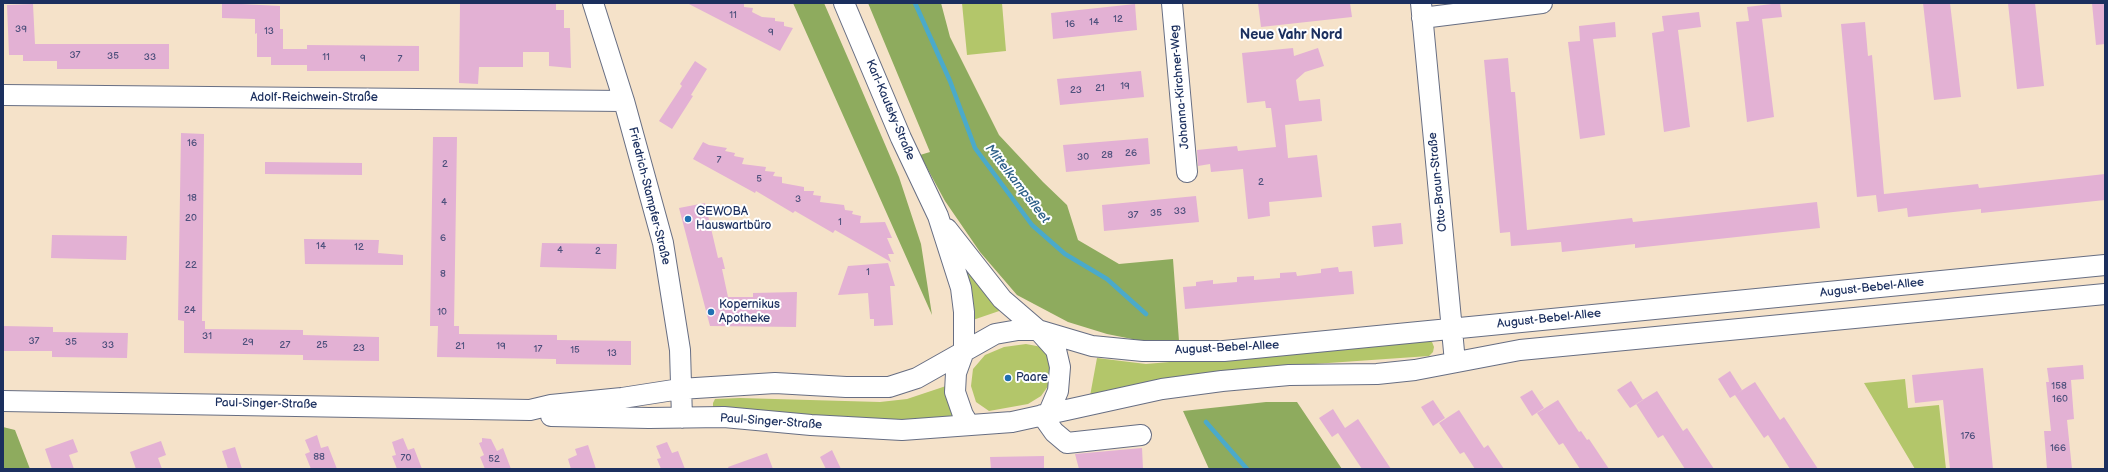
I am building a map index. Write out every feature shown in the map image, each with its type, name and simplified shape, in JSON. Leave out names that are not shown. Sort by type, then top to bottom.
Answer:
[{"type":"street","name":"Friedrich-Stampfer-Straße","points":[[593,3],[624,101],[663,243],[680,350],[682,418]]},
{"type":"street","name":"Karl-Kautsky-Straße","points":[[844,3],[901,138],[938,216],[961,288],[964,312],[964,351],[956,373],[955,392],[963,415],[969,425]]},
{"type":"street","name":"Johanna-Kirchner-Weg","points":[[1172,3],[1187,172]]},
{"type":"street","points":[[1422,11],[1542,3]]},
{"type":"street","name":"Otto-Braun-Straße","points":[[1422,11],[1455,362]]},
{"type":"street","name":"Adolf-Reichwein-Straße","points":[[3,95],[624,101]]},
{"type":"street","name":"Karl-Kautsky-Straße","points":[[938,216],[960,247],[1002,299],[1038,330],[1056,350],[1060,367],[1058,391],[1046,414]]},
{"type":"street","name":"August-Bebel-Allee","points":[[995,334],[1038,330],[1092,346],[1143,351],[1224,351],[2105,265]]},
{"type":"street","points":[[1141,434],[1067,443],[1054,432],[1046,414],[1162,389],[1215,382],[1289,375],[1377,374],[1415,370],[1520,350],[2105,294]]},
{"type":"street","name":"Paul-Singer-Straße","points":[[3,401],[530,410],[551,405],[622,398],[680,389],[775,384],[889,387],[917,378],[995,334]]},
{"type":"street","name":"Paul-Singer-Straße","points":[[530,410],[548,416],[682,418],[724,417],[811,425],[902,430],[1012,422],[1046,414]]},
{"type":"green space","points":[[793,3],[824,3],[899,177],[921,244],[932,315]]},
{"type":"green space","points":[[868,3],[941,3],[950,37],[999,135],[1067,205],[1078,240],[1119,264],[1173,259],[1179,341],[1142,341],[1107,334],[1068,322],[1017,295],[980,252],[945,201],[920,155],[930,152]]},
{"type":"green space","points":[[962,3],[1002,3],[1006,51],[967,55]]},
{"type":"green space","points":[[957,253],[1005,309],[970,321]]},
{"type":"green space","points":[[1425,340],[1432,342],[1434,347],[1433,352],[1429,356],[1285,366],[1090,396],[1097,358],[1146,364]]},
{"type":"green space","points":[[1026,344],[1042,347],[1052,356],[1051,382],[1041,396],[1028,404],[989,411],[976,402],[971,386],[973,369],[985,355],[1004,347]]},
{"type":"green space","points":[[1905,379],[1908,408],[1939,405],[1946,469],[1915,469],[1864,383]]},
{"type":"green space","points":[[949,385],[958,417],[920,423],[713,408],[715,399],[740,398],[880,402],[907,399]]},
{"type":"green space","points":[[1266,402],[1297,402],[1342,469],[1209,469],[1183,411]]},
{"type":"green space","points":[[3,427],[15,430],[30,469],[3,469]]},
{"type":"building","points":[[222,3],[280,6],[280,29],[283,29],[283,49],[307,49],[307,45],[419,46],[419,71],[307,71],[307,65],[271,65],[271,57],[257,57],[257,33],[255,34],[255,19],[222,18]]},
{"type":"building","points":[[460,3],[556,3],[556,10],[564,10],[564,28],[570,28],[571,68],[549,66],[549,52],[523,52],[523,67],[479,67],[478,84],[459,83]]},
{"type":"building","points":[[687,3],[744,3],[744,7],[753,8],[752,12],[762,17],[775,18],[775,21],[784,22],[784,26],[793,28],[780,51]]},
{"type":"building","points":[[1258,3],[1350,3],[1352,17],[1261,27]]},
{"type":"building","points":[[1780,3],[1782,17],[1762,19],[1774,117],[1747,122],[1736,22],[1749,21],[1747,7]]},
{"type":"building","points":[[1923,3],[1950,3],[1961,97],[1934,100]]},
{"type":"building","points":[[2008,3],[2035,3],[2044,86],[2017,89]]},
{"type":"building","points":[[2092,3],[2105,3],[2105,44],[2096,45]]},
{"type":"building","points":[[33,4],[35,44],[169,44],[169,69],[57,69],[57,61],[23,61],[23,55],[9,55],[7,5]]},
{"type":"building","points":[[1135,4],[1137,30],[1053,39],[1051,13]]},
{"type":"building","points":[[1699,12],[1701,27],[1678,30],[1690,127],[1664,132],[1652,33],[1664,31],[1662,16]]},
{"type":"building","points":[[1615,22],[1616,37],[1593,39],[1605,135],[1580,139],[1568,42],[1580,41],[1579,26]]},
{"type":"building","points":[[1865,22],[1868,56],[1872,55],[1884,194],[1978,184],[1979,188],[2105,174],[2105,200],[1981,213],[1981,209],[1908,217],[1907,208],[1878,212],[1876,195],[1857,197],[1841,24]]},
{"type":"building","points":[[1293,48],[1294,56],[1318,48],[1324,66],[1305,72],[1296,80],[1299,101],[1320,99],[1322,121],[1285,125],[1288,158],[1317,155],[1322,197],[1269,202],[1270,216],[1248,219],[1243,169],[1211,172],[1210,164],[1198,166],[1197,150],[1237,146],[1238,151],[1276,147],[1271,108],[1266,108],[1265,101],[1247,103],[1242,53]]},
{"type":"building","points":[[1508,58],[1511,92],[1515,92],[1527,230],[1632,218],[1633,222],[1817,202],[1820,228],[1635,248],[1635,244],[1562,252],[1561,242],[1511,246],[1510,232],[1500,233],[1484,60]]},
{"type":"building","points":[[695,61],[707,69],[691,95],[693,96],[672,129],[659,121],[682,86],[680,84]]},
{"type":"building","points":[[1141,71],[1144,97],[1060,105],[1057,79]]},
{"type":"building","points":[[181,133],[204,134],[202,321],[205,321],[205,329],[303,330],[303,335],[379,337],[379,361],[303,360],[303,355],[184,353],[184,321],[178,320]]},
{"type":"building","points":[[433,137],[457,137],[454,326],[459,326],[459,334],[557,335],[557,340],[631,341],[631,365],[556,364],[556,359],[437,357],[438,326],[430,326]]},
{"type":"building","points":[[1148,138],[1150,164],[1066,172],[1063,145]]},
{"type":"building","points":[[703,142],[709,145],[727,148],[725,151],[735,153],[734,156],[744,158],[742,164],[766,167],[765,171],[775,172],[773,176],[782,177],[782,183],[804,187],[804,191],[814,191],[813,195],[821,196],[820,202],[844,205],[845,210],[853,211],[852,214],[861,216],[860,223],[885,222],[892,238],[887,238],[894,254],[888,254],[891,262],[835,230],[833,233],[795,211],[793,213],[756,191],[755,193],[693,159]]},
{"type":"building","points":[[265,162],[362,163],[362,175],[265,174]]},
{"type":"building","points":[[1196,196],[1199,222],[1104,231],[1102,205]]},
{"type":"building","points":[[705,203],[718,258],[722,257],[725,269],[722,269],[728,297],[753,297],[753,293],[797,292],[796,327],[710,326],[679,208]]},
{"type":"building","points":[[1401,223],[1403,244],[1374,247],[1372,226]]},
{"type":"building","points":[[52,235],[127,236],[126,260],[51,258]]},
{"type":"building","points":[[304,239],[379,240],[378,253],[403,255],[403,265],[305,264]]},
{"type":"building","points":[[542,243],[617,244],[616,269],[540,267]]},
{"type":"building","points":[[888,263],[895,286],[890,286],[893,325],[874,326],[874,319],[870,319],[868,293],[838,295],[848,266]]},
{"type":"building","points":[[1338,267],[1339,272],[1352,271],[1354,294],[1185,309],[1183,287],[1196,286],[1196,282],[1213,280],[1213,284],[1237,282],[1237,277],[1254,276],[1254,280],[1280,278],[1280,273],[1296,272],[1297,276],[1321,273],[1321,269]]},
{"type":"building","points":[[3,326],[53,327],[53,332],[128,333],[127,358],[52,357],[52,351],[3,351]]},
{"type":"building","points":[[2083,365],[2084,379],[2071,380],[2074,419],[2067,420],[2072,469],[2047,469],[2044,431],[2051,431],[2046,382],[2049,382],[2047,368]]},
{"type":"building","points":[[1983,368],[1993,469],[1950,469],[1943,400],[1915,403],[1912,375]]},
{"type":"building","points":[[1730,371],[1742,390],[1736,394],[1755,382],[1780,420],[1784,417],[1818,469],[1790,469],[1768,435],[1764,438],[1735,395],[1730,398],[1718,379]]},
{"type":"building","points":[[1631,381],[1643,400],[1630,408],[1617,390]]},
{"type":"building","points":[[1532,390],[1544,408],[1532,416],[1520,397]]},
{"type":"building","points":[[1657,391],[1683,431],[1687,428],[1714,469],[1685,469],[1663,435],[1658,438],[1636,404]]},
{"type":"building","points":[[1433,400],[1445,418],[1433,426],[1421,407]]},
{"type":"building","points":[[1558,400],[1579,432],[1581,431],[1587,440],[1589,439],[1609,469],[1580,469],[1563,443],[1559,445],[1537,413]]},
{"type":"building","points":[[1333,409],[1345,428],[1358,419],[1391,469],[1362,469],[1338,433],[1332,437],[1319,418]]},
{"type":"building","points":[[1459,410],[1484,448],[1488,445],[1504,469],[1475,469],[1464,452],[1460,454],[1439,423]]},
{"type":"building","points":[[317,435],[321,448],[328,446],[337,469],[311,469],[305,454],[310,452],[305,440]]},
{"type":"building","points":[[403,438],[408,450],[414,448],[422,469],[397,469],[392,456],[396,455],[392,442]]},
{"type":"building","points":[[482,438],[491,439],[497,451],[503,448],[511,469],[485,469],[480,457],[484,455],[479,443],[482,442]]},
{"type":"building","points":[[73,439],[78,452],[69,455],[74,469],[52,469],[45,449]]},
{"type":"building","points":[[161,441],[166,455],[158,458],[162,469],[136,469],[130,452]]},
{"type":"building","points":[[667,442],[672,453],[678,451],[685,469],[661,469],[657,459],[661,458],[656,446]]},
{"type":"building","points":[[588,445],[596,469],[571,469],[568,459],[577,455],[575,449]]},
{"type":"building","points":[[235,447],[242,469],[228,469],[222,451]]},
{"type":"building","points":[[1142,448],[1143,469],[1079,469],[1075,454]]},
{"type":"building","points":[[832,450],[841,469],[826,469],[820,457]]},
{"type":"building","points":[[767,453],[773,469],[729,469],[728,467]]},
{"type":"building","points":[[1044,456],[1044,469],[991,469],[990,457]]},
{"type":"waterway","name":"Mittelkampsfleet","points":[[915,3],[950,81],[975,148],[1032,225],[1065,254],[1107,279],[1146,314]]},
{"type":"waterway","name":"Mittelkampsfleet","points":[[1206,422],[1247,469]]},
{"type":"place","name":"GEWOBA Hauswartbüro","points":[[688,219]]},
{"type":"place","name":"Kopernikus Apotheke","points":[[711,312]]},
{"type":"place","name":"Paare","points":[[1008,378]]},
{"type":"district","name":"Neue Vahr Nord","points":[[1291,35]]}]
